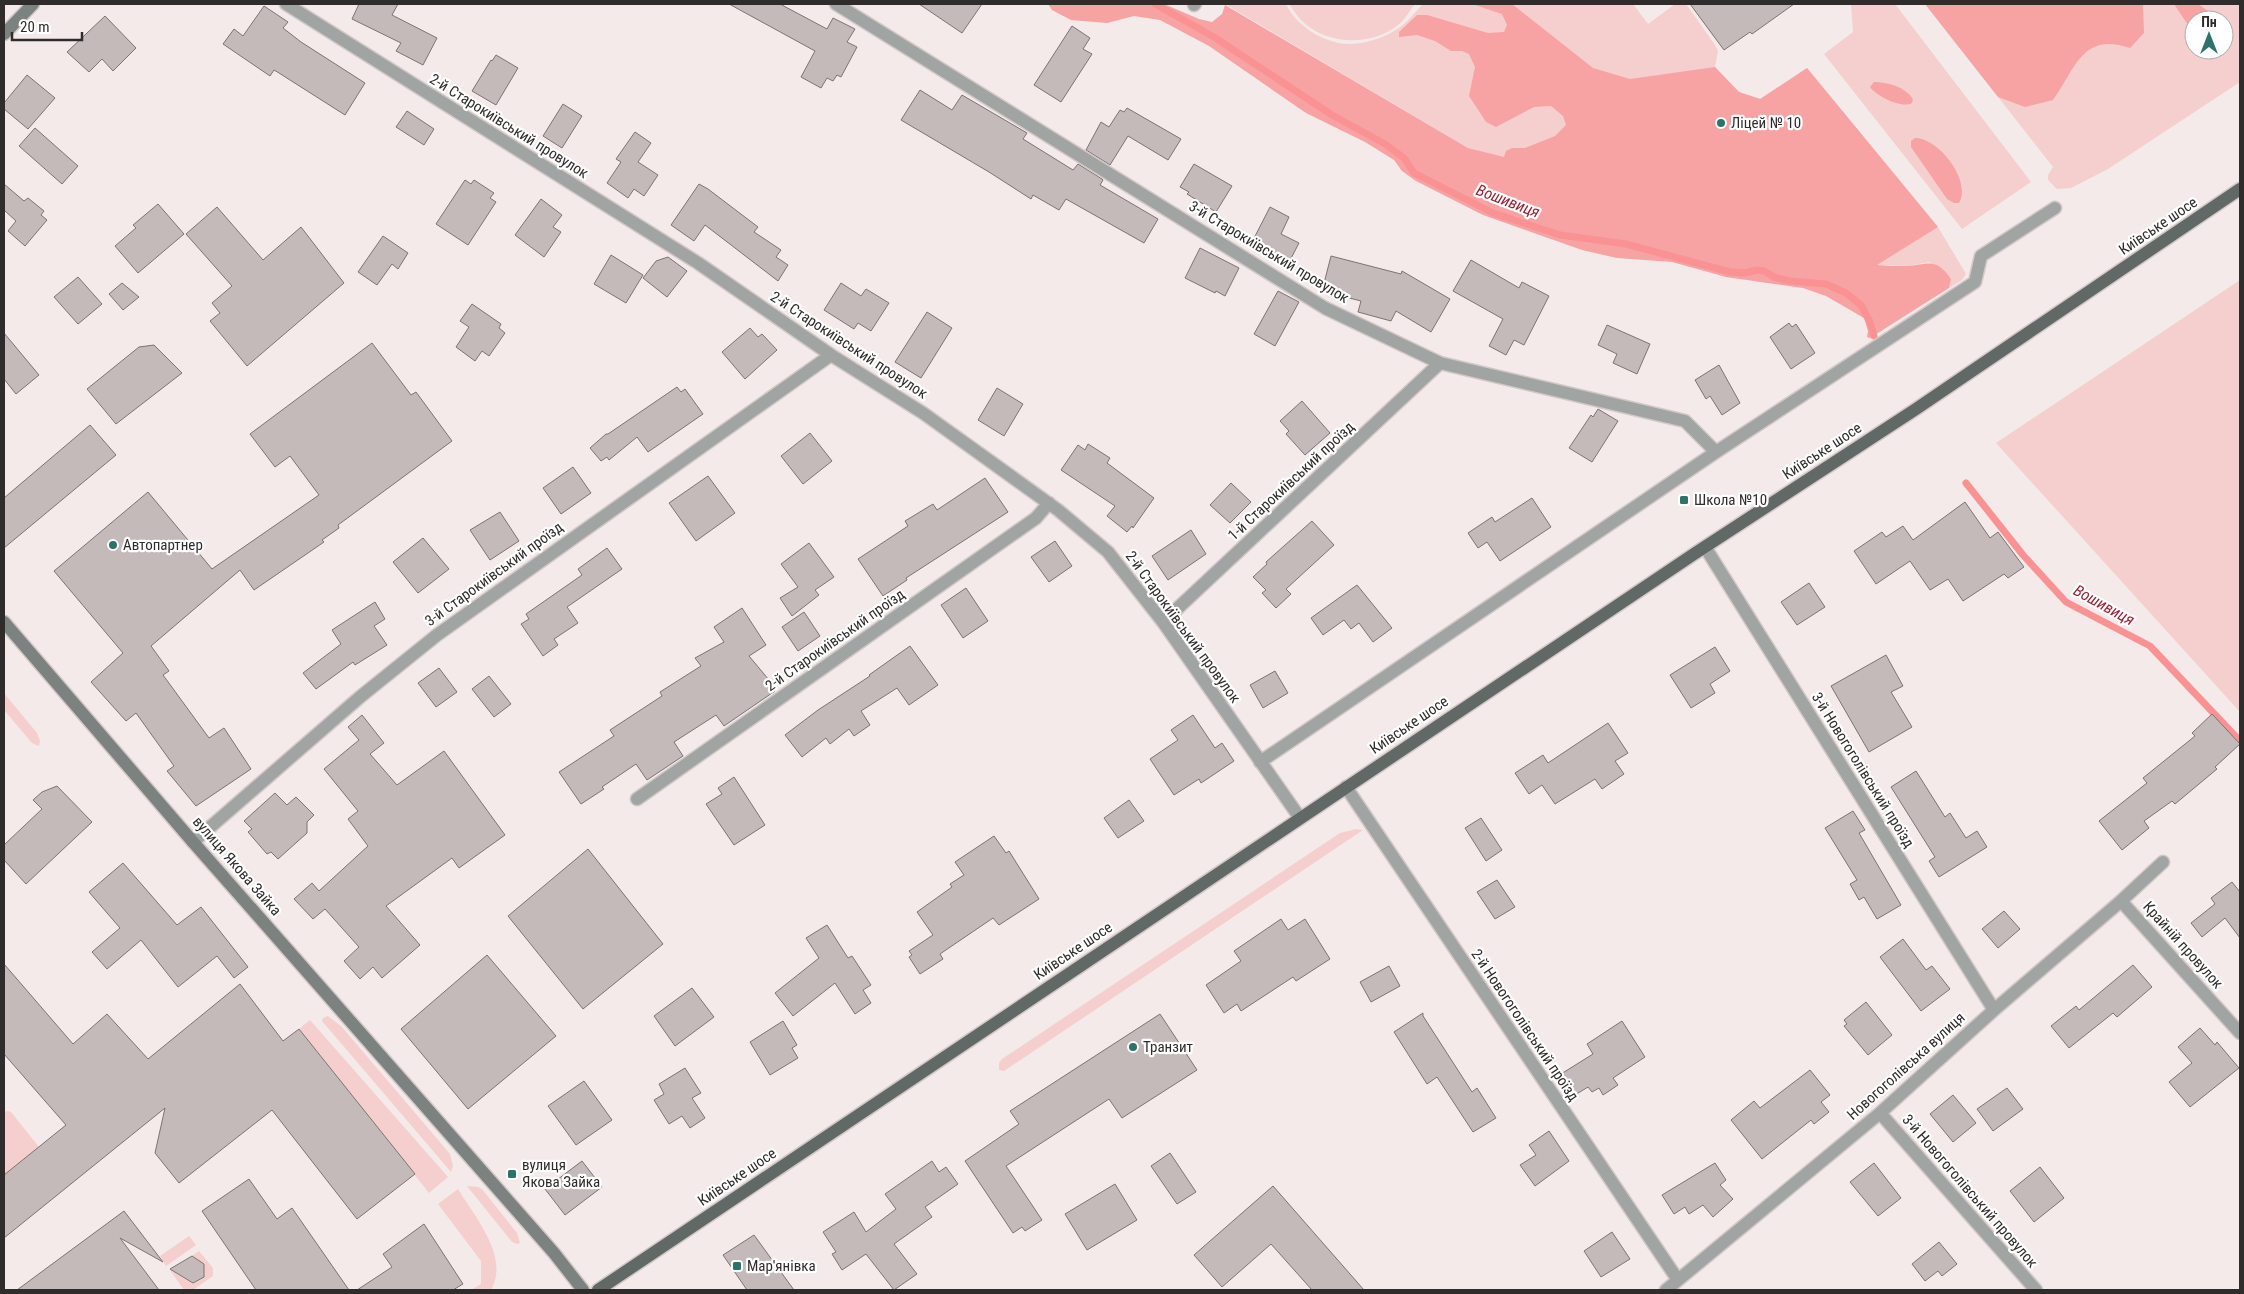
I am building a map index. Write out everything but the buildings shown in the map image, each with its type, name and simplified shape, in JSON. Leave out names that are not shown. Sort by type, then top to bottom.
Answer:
[{"type":"main road","name":"Київське шосе","points":[[598,1290],[1705,546],[1916,409],[2240,189]]},
{"type":"street","points":[[4,34],[33,4]]},
{"type":"street","name":"2-й Старокиївський провулок","points":[[286,4],[698,263],[832,355],[923,413],[1049,503],[1108,552],[1163,622],[1300,818]]},
{"type":"street","name":"3-й Старокиївський провулок","points":[[836,4],[1325,308],[1440,363],[1685,421],[1716,452]]},
{"type":"street","points":[[1260,762],[1716,452],[1975,282],[1981,256],[2055,208]]},
{"type":"street","name":"3-й Старокиївський проїзд","points":[[193,842],[360,697],[437,634],[832,355]]},
{"type":"street","name":"1-й Старокиївський проїзд","points":[[1163,622],[1440,363]]},
{"type":"street","name":"2-й Старокиївський проїзд","points":[[637,799],[1036,518],[1049,503]]},
{"type":"street","name":"3-й Новогоголівський проїзд","points":[[1705,546],[1994,1010]]},
{"type":"street","name":"вулиця Якова Зайка","points":[[4,622],[193,842],[554,1252],[583,1290]]},
{"type":"street","name":"2-й Новогоголівський проїзд","points":[[1346,787],[1678,1280]]},
{"type":"street","name":"Новогоголівська вулиця","points":[[1666,1290],[1880,1113],[2163,862]]},
{"type":"street","name":"Крайній провулок","points":[[2121,901],[2240,1033]]},
{"type":"street","name":"3-й Новогоголівський провулок","points":[[1880,1113],[2036,1290]]},
{"type":"shaded area","points":[[1048,4],[1164,4],[1199,19],[1212,22],[1222,14],[1225,5],[1468,148],[1504,157],[1506,151],[1512,148],[1525,148],[1555,136],[1566,125],[1563,116],[1551,106],[1534,107],[1496,127],[1486,122],[1469,96],[1475,67],[1469,54],[1462,51],[1451,51],[1435,41],[1417,35],[1399,37],[1399,32],[1417,15],[1427,15],[1488,33],[1504,32],[1507,25],[1502,14],[1472,4],[1512,4],[1593,68],[1630,79],[1715,67],[1739,92],[1760,99],[1807,68],[1938,227],[1877,265],[1936,265],[1951,279],[1949,288],[1870,338],[1867,337],[1868,331],[1864,318],[1826,296],[1803,288],[1726,277],[1672,262],[1617,258],[1582,250],[1483,215],[1416,181],[1402,171],[1394,160],[1365,142],[1306,113],[1209,46],[1160,20],[1134,16],[1107,23],[1071,20],[1052,10]]},
{"type":"shaded area","name":"Ліцей № 10","points":[[1225,4],[1286,4],[1304,26],[1320,37],[1339,43],[1355,44],[1368,42],[1393,32],[1405,23],[1423,4],[1633,4],[1648,24],[1675,4],[1686,4],[1718,51],[1715,67],[1739,92],[1761,99],[1807,68],[1938,227],[1966,274],[1962,280],[1949,288],[1951,279],[1929,262],[1908,266],[1877,265],[1468,148]]},
{"type":"shaded area","points":[[1289,4],[1415,4],[1401,23],[1387,32],[1362,40],[1348,40],[1322,34],[1311,28],[1299,18]]},
{"type":"shaded area","points":[[1851,4],[1895,4],[2031,182],[1962,229],[1824,54],[1853,32]]},
{"type":"shaded area","points":[[1925,4],[2240,4],[2240,82],[2108,169],[2071,188],[2057,189],[2048,180],[2048,175],[2053,167]]},
{"type":"shaded area","points":[[1925,4],[2143,4],[2144,33],[2130,48],[2114,44],[2101,45],[2091,49],[2075,65],[2053,100],[2025,107],[1998,97]]},
{"type":"shaded area","points":[[2174,4],[2198,4],[2207,10],[2184,10],[2184,19]]},
{"type":"shaded area","points":[[1874,82],[1890,84],[1901,88],[1913,99],[1912,103],[1896,103],[1883,98],[1870,87]]},
{"type":"shaded area","points":[[1915,138],[1934,145],[1951,162],[1961,184],[1962,194],[1959,203],[1954,203],[1947,199],[1911,147],[1911,141]]},
{"type":"shaded area","points":[[2240,280],[2240,712],[1996,443]]},
{"type":"shaded area","points":[[4,693],[37,733],[40,741],[39,746],[32,743],[4,710]]},
{"type":"shaded area","points":[[1356,829],[1363,830],[1004,1071],[999,1070],[999,1063],[1002,1059],[1340,833]]},
{"type":"shaded area","points":[[328,1016],[342,1027],[450,1154],[453,1166],[451,1172],[322,1021],[323,1018]]},
{"type":"shaded area","points":[[310,1020],[448,1177],[429,1193],[299,1029]]},
{"type":"shaded area","points":[[4,1112],[11,1112],[39,1147],[4,1175]]},
{"type":"shaded area","points":[[467,1186],[482,1189],[517,1233],[520,1243],[512,1242]]},
{"type":"shaded area","points":[[458,1189],[481,1225],[493,1251],[496,1277],[491,1290],[471,1290],[481,1284],[481,1261],[438,1204]]},
{"type":"shaded area","points":[[189,1236],[196,1245],[166,1266],[160,1256]]},
{"type":"shaded area","points":[[199,1251],[213,1268],[213,1276],[193,1290],[184,1290],[170,1270],[181,1263],[181,1276],[193,1283],[203,1277],[204,1264],[192,1256]]},
{"type":"waterway","name":"Вошивиця","points":[[1155,4],[1214,37],[1332,115],[1385,144],[1404,158],[1414,173],[1493,213],[1560,235],[1626,244],[1730,272],[1745,273],[1757,270],[1789,281],[1826,284],[1846,293],[1861,305],[1870,322],[1874,336]]},
{"type":"waterway","name":"Вошивиця","points":[[1966,483],[2023,555],[2066,602],[2150,646],[2240,741]]},
{"type":"place","name":"Ліцей № 10","points":[[1721,123]]},
{"type":"place","name":"Школа №10","points":[[1684,500]]},
{"type":"place","name":"Автопартнер","points":[[113,545]]},
{"type":"place","name":"Транзит","points":[[1133,1047]]},
{"type":"place","name":"вулиця Якова Зайка","points":[[512,1174]]},
{"type":"place","name":"Мар'янівка","points":[[737,1266]]}]
